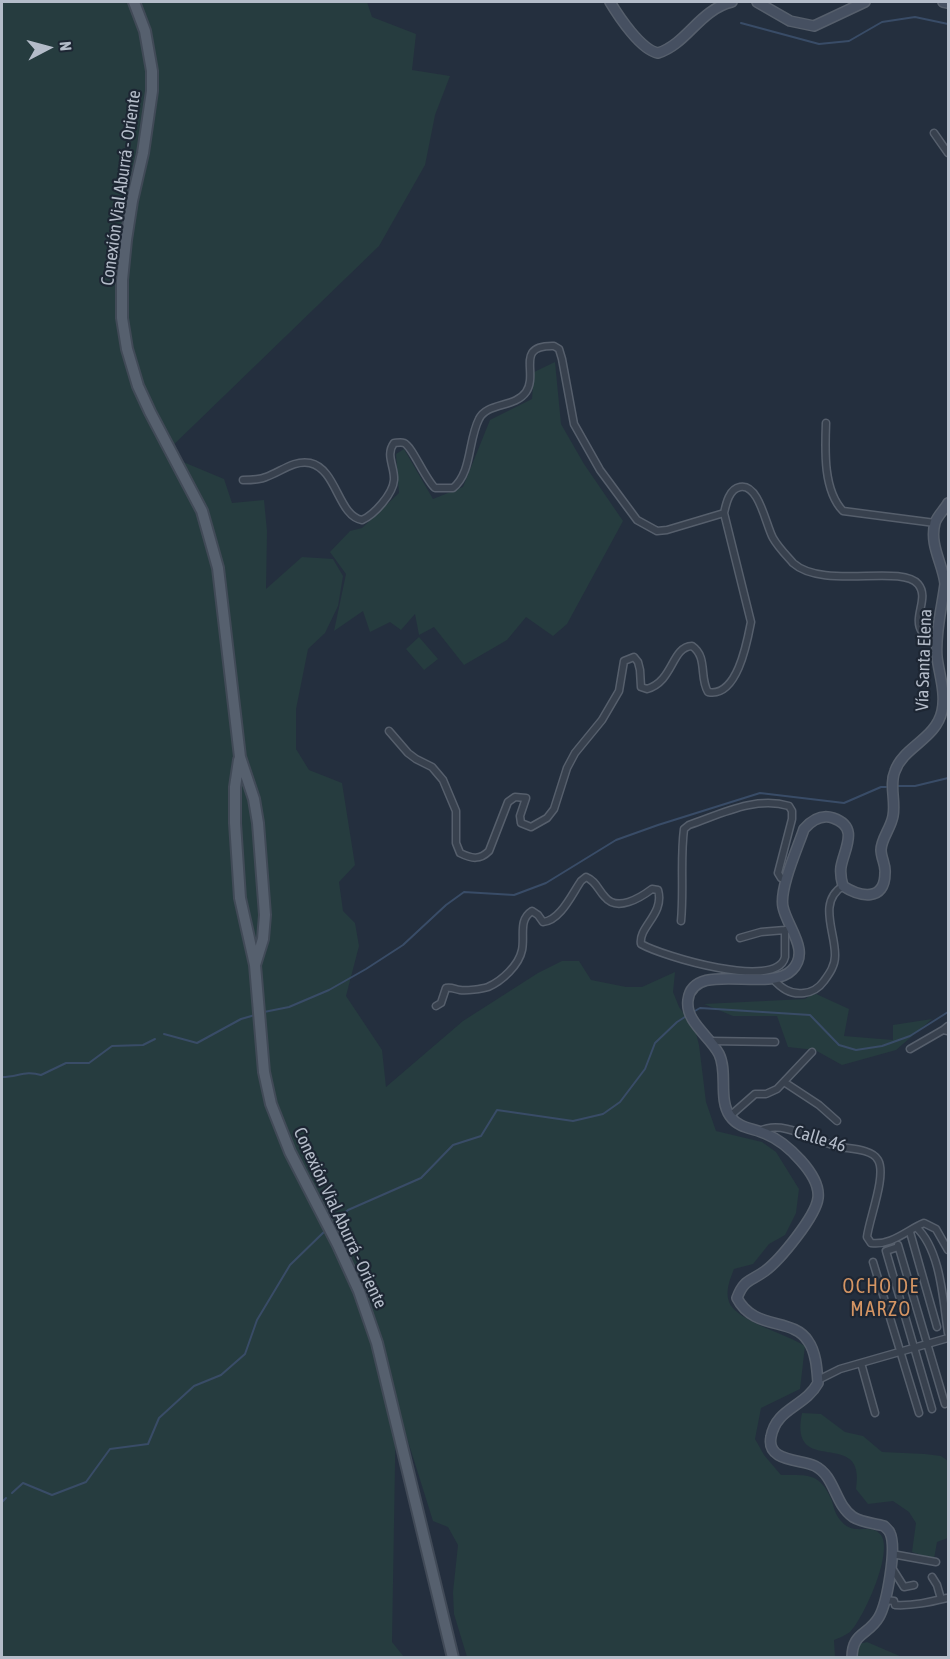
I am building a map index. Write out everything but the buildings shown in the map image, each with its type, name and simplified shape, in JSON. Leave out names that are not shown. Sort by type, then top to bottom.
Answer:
[{"type":"main road","name":"Conexión Vial Aburrá - Oriente","points":[[134,2],[145,30],[152,71],[152,91],[126,240],[122,280],[122,318],[127,350],[150,412],[202,511],[211,539],[224,602],[239,755],[235,793],[240,898],[256,968],[262,1061],[271,1104],[290,1152],[359,1291],[376,1343],[453,1658]]},
{"type":"main road","points":[[610,2],[628,27],[648,49],[655,52],[662,52],[677,42],[720,3],[732,2]]},
{"type":"main road","points":[[757,2],[790,21],[814,26],[866,2]]},
{"type":"main road","points":[[943,2],[948,3]]},
{"type":"main road","points":[[935,523],[948,503]]},
{"type":"main road","name":"Vía Santa Elena","points":[[843,886],[861,895],[871,895],[879,891],[883,884],[885,873],[881,851],[893,818],[892,783],[895,771],[900,762],[936,726],[942,712],[943,695],[937,657],[945,576],[935,547],[935,523]]},
{"type":"main road","name":"Conexión Vial Aburrá - Oriente","points":[[239,755],[254,799],[258,823],[265,924],[256,968]]},
{"type":"main road","points":[[249,785],[235,793],[240,800],[254,799]]},
{"type":"main road","points":[[843,886],[840,877],[849,840],[847,830],[839,820],[820,817],[810,822],[804,829],[783,893],[782,904],[788,929],[798,942],[800,953],[798,964],[790,973],[772,978],[706,979],[695,984],[689,993],[687,1003],[690,1015],[720,1056],[730,1116],[743,1127],[760,1131],[782,1143],[814,1181],[818,1198],[815,1208],[793,1241],[764,1272],[741,1287],[737,1298],[741,1307],[749,1314],[793,1329],[808,1339],[814,1354],[818,1380],[814,1390],[807,1398],[778,1419],[771,1437],[775,1453],[821,1470],[847,1512],[861,1522],[878,1524],[889,1531],[891,1536],[886,1600],[871,1629],[854,1640],[852,1658]]},
{"type":"main road","points":[[262,939],[247,928],[254,922],[265,924]]},
{"type":"street","points":[[934,133],[948,153]]},
{"type":"street","points":[[243,480],[269,477],[291,465],[311,464],[325,472],[352,517],[362,520],[370,516],[393,487],[390,451],[394,443],[401,442],[410,449],[429,482],[435,488],[453,488],[460,479],[479,419],[487,411],[508,404],[526,393],[529,385],[531,353],[539,347],[554,345],[559,349],[562,359],[574,424],[600,470],[637,519],[657,531],[724,513]]},
{"type":"street","points":[[826,423],[826,467],[834,494],[843,511],[935,523]]},
{"type":"street","points":[[389,731],[408,753],[432,767],[443,780],[456,811],[456,843],[460,853],[475,858],[483,857],[489,851],[508,802],[514,797],[526,798],[520,816],[521,822],[531,827],[538,824],[554,809],[567,768],[602,720],[619,691],[624,661],[634,657],[638,662],[642,687],[647,689],[662,681],[676,655],[682,649],[692,646],[699,651],[704,686],[708,692],[715,693],[725,689],[732,681],[751,622],[724,513],[734,489],[741,486],[747,487],[753,493],[772,536],[783,553],[796,565],[820,575],[900,576],[914,580],[922,592],[918,626],[922,632],[938,635]]},
{"type":"street","points":[[681,921],[682,845],[684,829],[689,825],[747,805],[766,802],[789,806],[792,819],[778,873],[781,878],[787,880]]},
{"type":"street","points":[[436,1006],[441,1003],[446,988],[460,990],[483,988],[502,978],[520,956],[523,947],[523,922],[526,916],[532,911],[543,922],[550,921],[558,915],[584,877],[591,879],[606,899],[615,903],[636,899],[652,889],[658,890],[660,900],[652,921],[643,931],[640,941],[644,946],[693,964],[711,968],[755,971],[774,968],[782,964],[788,929],[761,932],[740,938]]},
{"type":"street","points":[[772,978],[781,988],[791,992],[803,993],[814,990],[822,984],[831,970],[835,957],[830,926],[831,900],[836,891],[843,886]]},
{"type":"street","points":[[910,1049],[946,1029]]},
{"type":"street","points":[[710,1041],[775,1042]]},
{"type":"street","points":[[730,1116],[755,1094],[772,1092],[812,1052]]},
{"type":"street","points":[[784,1082],[819,1105],[837,1121]]},
{"type":"street","name":"Calle 46","points":[[760,1131],[773,1128],[788,1129],[837,1146],[870,1153],[878,1160],[879,1188],[867,1237],[871,1243],[878,1244],[896,1238]]},
{"type":"street","points":[[945,1404],[896,1238],[924,1223],[936,1229],[948,1250]]},
{"type":"street","points":[[916,1227],[927,1240],[934,1258],[941,1284],[948,1333]]},
{"type":"street","points":[[909,1232],[937,1327]]},
{"type":"street","points":[[898,1247],[886,1251],[932,1409]]},
{"type":"street","points":[[873,1262],[919,1413]]},
{"type":"street","points":[[818,1380],[840,1369],[948,1338]]},
{"type":"street","points":[[861,1363],[875,1413]]},
{"type":"street","points":[[915,1585],[904,1587],[891,1558],[936,1562]]},
{"type":"street","points":[[886,1600],[894,1601],[895,1605],[901,1602],[944,1599],[932,1576]]},
{"type":"green space","points":[[2,2],[367,2],[372,17],[416,34],[412,70],[450,76],[435,115],[425,165],[379,246],[164,454],[224,479],[232,503],[264,500],[267,531],[266,589],[302,557],[333,559],[343,576],[338,606],[325,633],[308,649],[296,709],[296,749],[309,770],[342,783],[355,865],[339,882],[343,911],[355,923],[359,946],[346,996],[382,1050],[386,1087],[463,1021],[538,973],[562,961],[579,961],[591,980],[626,987],[642,987],[675,972],[673,992],[679,1007],[695,1029],[706,1102],[716,1131],[762,1142],[776,1152],[799,1189],[796,1213],[785,1235],[769,1244],[753,1264],[734,1269],[728,1285],[728,1293],[729,1302],[741,1315],[805,1346],[800,1389],[761,1408],[755,1439],[764,1455],[781,1475],[806,1476],[818,1480],[827,1492],[842,1522],[852,1528],[872,1529],[880,1534],[884,1542],[881,1568],[870,1599],[850,1632],[834,1640],[835,1657],[467,1657],[454,1614],[453,1592],[458,1545],[448,1527],[433,1521],[396,1403],[392,1642],[404,1657],[2,1658]]},
{"type":"green space","points":[[555,362],[561,424],[584,464],[623,521],[567,624],[553,636],[526,617],[507,640],[464,665],[434,627],[419,635],[415,614],[401,630],[390,622],[370,632],[363,611],[334,631],[346,574],[330,552],[350,531],[362,528],[399,493],[396,454],[404,449],[433,499],[463,487],[490,420],[532,399],[534,372]]},
{"type":"green space","points":[[419,637],[438,659],[424,670],[406,649]]},
{"type":"green space","points":[[814,993],[849,1009],[844,1036],[893,1040],[893,1025],[932,1019],[896,1050],[842,1065],[815,1050],[788,1047],[777,1016],[733,1016],[704,1004],[805,999]]},
{"type":"green space","points":[[802,1413],[821,1414],[845,1432],[863,1436],[882,1452],[941,1456],[948,1461],[948,1538],[937,1542],[934,1559],[912,1552],[916,1523],[909,1512],[893,1501],[868,1504],[856,1489],[856,1470],[850,1460],[840,1454],[816,1450],[806,1444],[801,1433]]},
{"type":"green space","points":[[867,1642],[902,1657],[857,1658],[859,1644]]},
{"type":"waterway","points":[[741,23],[819,44],[849,41],[882,22],[915,17],[948,24]]},
{"type":"waterway","points":[[896,786],[915,786],[948,778]]},
{"type":"waterway","points":[[264,1012],[289,1007],[329,990],[366,969],[403,945],[446,905],[464,892],[514,895],[546,883],[616,840],[760,793],[844,803],[886,787]]},
{"type":"waterway","points":[[693,1012],[700,1008],[810,1015],[839,1045],[856,1050],[882,1046],[910,1036],[948,1012]]},
{"type":"waterway","points":[[164,1034],[197,1043],[241,1019],[255,1015]]},
{"type":"waterway","points":[[331,1225],[348,1210],[421,1178],[453,1145],[481,1136],[497,1110],[573,1121],[603,1114],[620,1102],[645,1069],[655,1043],[688,1015]]},
{"type":"waterway","points":[[2,1077],[26,1073],[41,1075],[66,1063],[89,1063],[112,1046],[143,1045],[155,1039]]},
{"type":"waterway","points":[[12,1493],[23,1483],[52,1495],[86,1482],[110,1449],[148,1444],[159,1418],[194,1386],[221,1375],[245,1354],[257,1320],[290,1265],[327,1229]]},
{"type":"waterway","points":[[2,1502],[6,1498]]},
{"type":"district","name":"OCHO DE MARZO","points":[[881,1298]]}]
